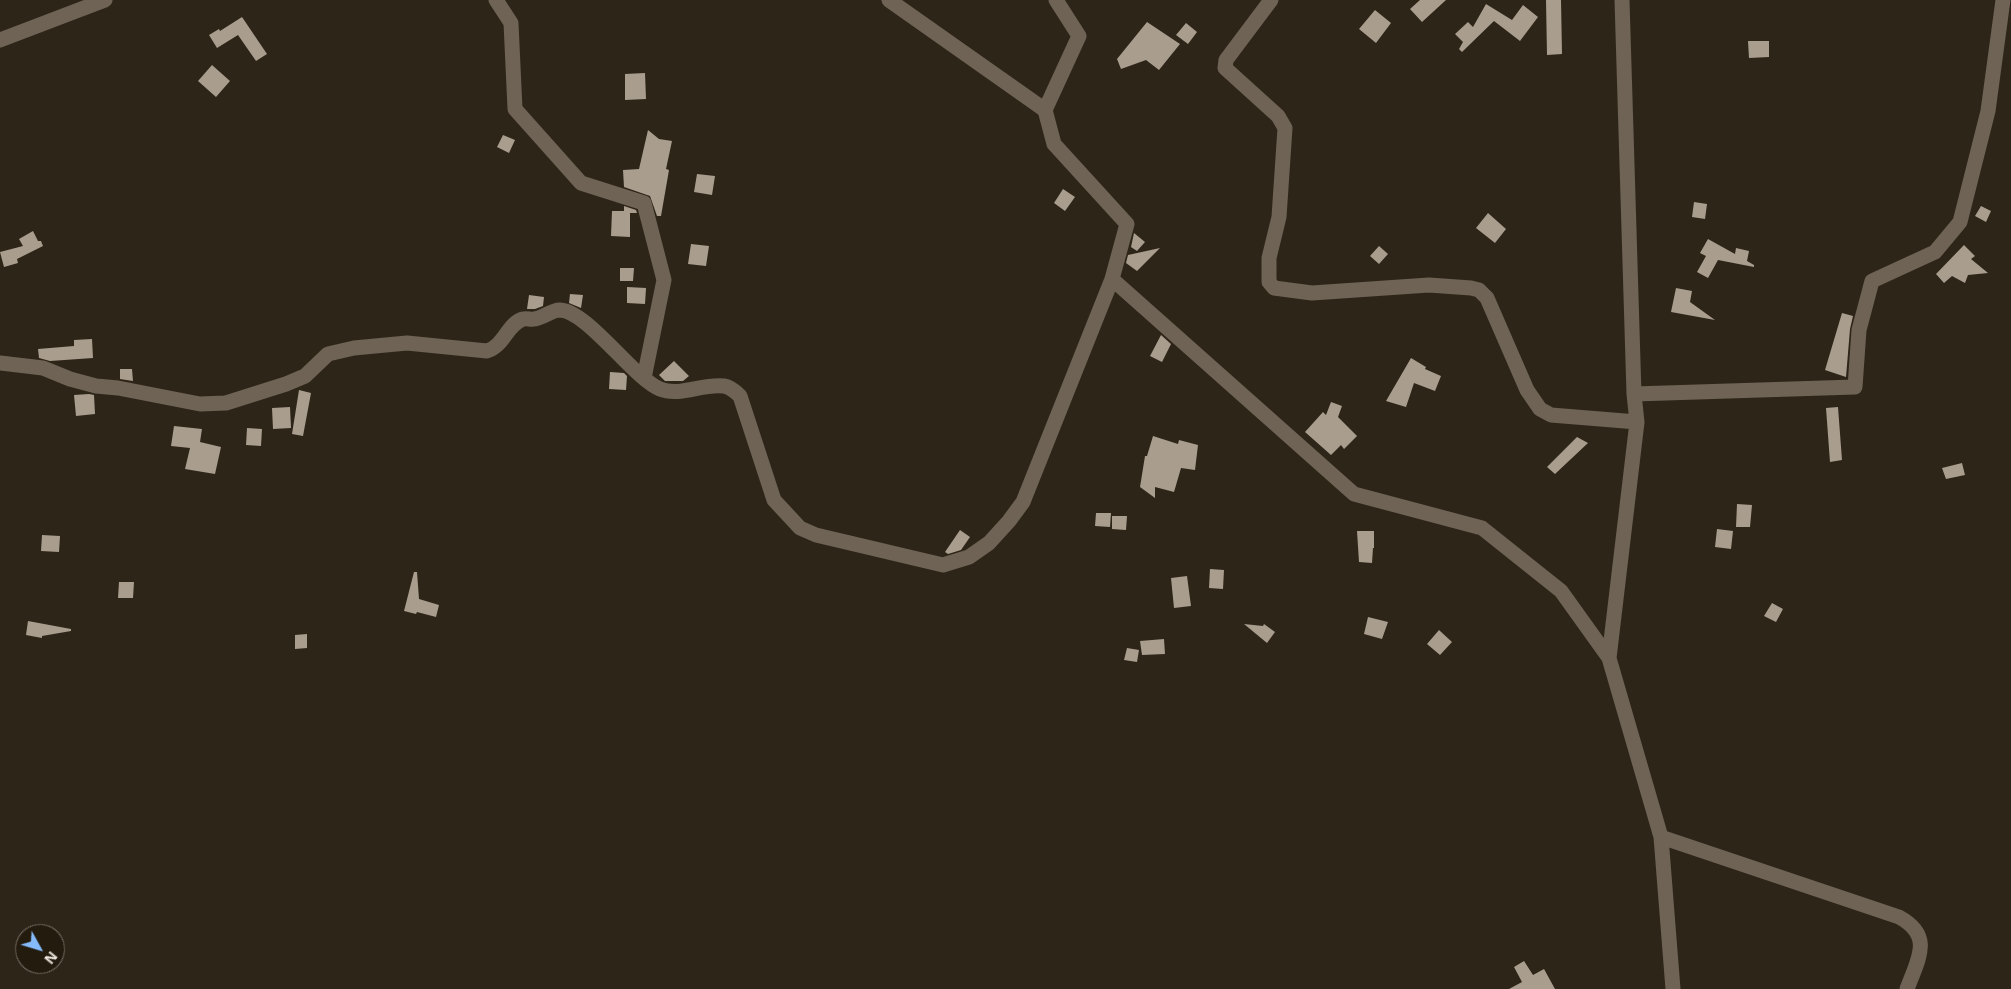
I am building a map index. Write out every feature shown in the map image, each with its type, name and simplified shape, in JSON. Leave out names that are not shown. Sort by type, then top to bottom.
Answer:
[{"type":"street","points":[[0,40],[105,0]]},
{"type":"street","points":[[496,0],[511,24],[515,109],[581,184],[644,203],[664,280],[644,378]]},
{"type":"street","points":[[0,362],[42,368],[70,379],[96,386],[118,388],[200,404],[226,403],[305,376],[328,354],[354,348],[407,343],[487,351],[494,349],[500,344],[513,325],[523,319],[536,319],[560,310],[569,312],[578,318],[644,378],[659,389],[674,392],[724,386],[740,396],[774,500],[800,528],[816,535],[943,564],[969,558],[989,543],[1010,521],[1023,502],[1112,279],[1127,224],[1054,144],[1045,110],[889,0]]},
{"type":"street","points":[[1045,110],[1080,36],[1056,0]]},
{"type":"street","points":[[1271,0],[1226,60],[1225,68],[1278,116],[1285,128],[1279,217],[1269,258],[1269,282],[1271,285],[1281,290],[1312,293],[1429,284],[1479,290],[1487,298],[1527,390],[1540,409],[1551,415],[1637,422]]},
{"type":"street","points":[[1609,658],[1637,422],[1634,394],[1622,0]]},
{"type":"street","points":[[1634,394],[1855,388],[1859,330],[1872,281],[1935,252],[1960,222],[1988,111],[2003,0]]},
{"type":"street","points":[[1112,279],[1354,494],[1482,528],[1562,591],[1609,658],[1661,837],[1673,989]]},
{"type":"street","points":[[1661,837],[1909,922],[1919,933],[1922,946],[1907,989]]},
{"type":"building","points":[[1420,0],[1446,0],[1422,22],[1410,9]]},
{"type":"building","points":[[1546,0],[1561,0],[1562,54],[1547,55]]},
{"type":"building","points":[[1486,4],[1512,20],[1523,5],[1538,17],[1520,41],[1494,21],[1462,52],[1459,49],[1463,42],[1455,34],[1468,22],[1473,27]]},
{"type":"building","points":[[1375,10],[1391,23],[1376,43],[1359,29]]},
{"type":"building","points":[[242,17],[267,54],[256,61],[238,35],[217,48],[209,35],[219,29],[220,31]]},
{"type":"building","points":[[1147,22],[1180,44],[1159,70],[1146,60],[1121,69],[1117,59]]},
{"type":"building","points":[[1186,23],[1197,32],[1188,44],[1176,35]]},
{"type":"building","points":[[1748,41],[1769,41],[1769,57],[1749,58]]},
{"type":"building","points":[[212,65],[230,81],[216,97],[198,81]]},
{"type":"building","points":[[645,73],[646,99],[625,100],[625,74]]},
{"type":"building","points":[[648,130],[659,139],[672,141],[666,169],[669,170],[661,216],[657,216],[650,196],[624,187],[623,170],[639,169]]},
{"type":"building","points":[[503,135],[515,140],[509,153],[497,147]]},
{"type":"building","points":[[697,174],[715,176],[712,195],[694,192]]},
{"type":"building","points":[[1063,189],[1075,197],[1065,211],[1054,203]]},
{"type":"building","points":[[1694,202],[1707,204],[1705,219],[1692,217]]},
{"type":"building","points":[[624,206],[636,210],[637,213],[630,213],[630,237],[611,236],[612,211],[624,211]]},
{"type":"building","points":[[1981,206],[1991,211],[1986,222],[1975,216]]},
{"type":"building","points":[[1488,213],[1506,229],[1495,243],[1476,228]]},
{"type":"building","points":[[33,231],[43,246],[17,259],[18,263],[4,267],[0,252],[23,246],[19,239]]},
{"type":"building","points":[[1134,233],[1145,242],[1137,251],[1131,247]]},
{"type":"building","points":[[1708,239],[1735,254],[1736,248],[1749,251],[1747,261],[1754,265],[1754,267],[1718,260],[1708,278],[1697,272],[1706,256],[1700,253]]},
{"type":"building","points":[[691,244],[709,246],[706,266],[688,264]]},
{"type":"building","points":[[1964,245],[1975,256],[1971,259],[1988,273],[1968,275],[1965,283],[1952,276],[1944,283],[1936,274]]},
{"type":"building","points":[[1379,246],[1388,254],[1379,264],[1370,256]]},
{"type":"building","points":[[1160,248],[1137,271],[1126,263],[1128,255]]},
{"type":"building","points":[[620,268],[634,268],[633,281],[620,281]]},
{"type":"building","points":[[627,287],[646,288],[645,304],[627,303]]},
{"type":"building","points":[[1676,288],[1692,291],[1690,302],[1715,320],[1671,312]]},
{"type":"building","points":[[570,294],[583,295],[581,308],[569,303]]},
{"type":"building","points":[[529,295],[544,297],[543,306],[527,309]]},
{"type":"building","points":[[1842,313],[1853,316],[1846,377],[1825,370]]},
{"type":"building","points":[[1161,335],[1171,344],[1162,362],[1150,356]]},
{"type":"building","points":[[92,339],[93,358],[50,361],[39,358],[38,349],[74,346],[74,340]]},
{"type":"building","points":[[1411,358],[1426,367],[1425,369],[1441,376],[1435,391],[1414,383],[1406,407],[1386,401]]},
{"type":"building","points":[[674,361],[689,376],[683,381],[665,381],[659,375]]},
{"type":"building","points":[[120,369],[132,369],[133,381],[120,379]]},
{"type":"building","points":[[610,372],[624,373],[627,376],[626,390],[609,389]]},
{"type":"building","points":[[299,390],[311,393],[303,436],[292,434]]},
{"type":"building","points":[[74,395],[94,395],[95,414],[76,416]]},
{"type":"building","points":[[1331,402],[1342,406],[1338,417],[1357,436],[1344,449],[1341,445],[1331,455],[1305,432],[1323,412],[1326,415]]},
{"type":"building","points":[[290,407],[291,428],[273,429],[272,408]]},
{"type":"building","points":[[1838,407],[1842,460],[1830,462],[1826,408]]},
{"type":"building","points":[[174,426],[202,429],[200,442],[221,447],[215,474],[185,469],[190,448],[171,446]]},
{"type":"building","points":[[247,428],[262,429],[261,446],[246,445]]},
{"type":"building","points":[[1153,436],[1178,444],[1179,440],[1198,445],[1195,470],[1181,468],[1174,492],[1155,487],[1155,498],[1140,487],[1145,456],[1147,456]]},
{"type":"building","points":[[1577,437],[1588,443],[1555,474],[1547,467]]},
{"type":"building","points":[[1962,463],[1965,475],[1946,479],[1942,468]]},
{"type":"building","points":[[1737,504],[1752,505],[1750,527],[1736,527]]},
{"type":"building","points":[[1096,513],[1111,513],[1110,527],[1095,526]]},
{"type":"building","points":[[1112,516],[1127,516],[1126,530],[1112,529]]},
{"type":"building","points":[[1717,529],[1733,531],[1731,549],[1715,547]]},
{"type":"building","points":[[960,530],[970,537],[961,550],[948,554],[945,552]]},
{"type":"building","points":[[1357,531],[1374,531],[1372,563],[1359,562]]},
{"type":"building","points":[[42,535],[60,536],[59,552],[41,551]]},
{"type":"building","points":[[1210,569],[1224,570],[1223,589],[1209,588]]},
{"type":"building","points":[[414,572],[417,572],[419,599],[439,605],[436,617],[404,611]]},
{"type":"building","points":[[1187,576],[1191,606],[1174,608],[1171,578]]},
{"type":"building","points":[[119,582],[134,582],[133,598],[118,598]]},
{"type":"building","points":[[1772,603],[1783,609],[1776,622],[1764,616]]},
{"type":"building","points":[[1368,617],[1388,622],[1382,639],[1364,634]]},
{"type":"building","points":[[28,621],[71,629],[71,631],[42,636],[42,638],[26,635]]},
{"type":"building","points":[[1244,624],[1263,626],[1264,624],[1275,632],[1267,643]]},
{"type":"building","points":[[1439,630],[1452,642],[1440,655],[1427,644]]},
{"type":"building","points":[[307,634],[307,648],[295,649],[295,635]]},
{"type":"building","points":[[1164,639],[1165,654],[1142,655],[1140,641]]},
{"type":"building","points":[[1127,648],[1139,650],[1137,662],[1124,660]]},
{"type":"building","points":[[1524,961],[1533,975],[1544,969],[1555,989],[1509,989],[1522,982],[1514,967]]}]
